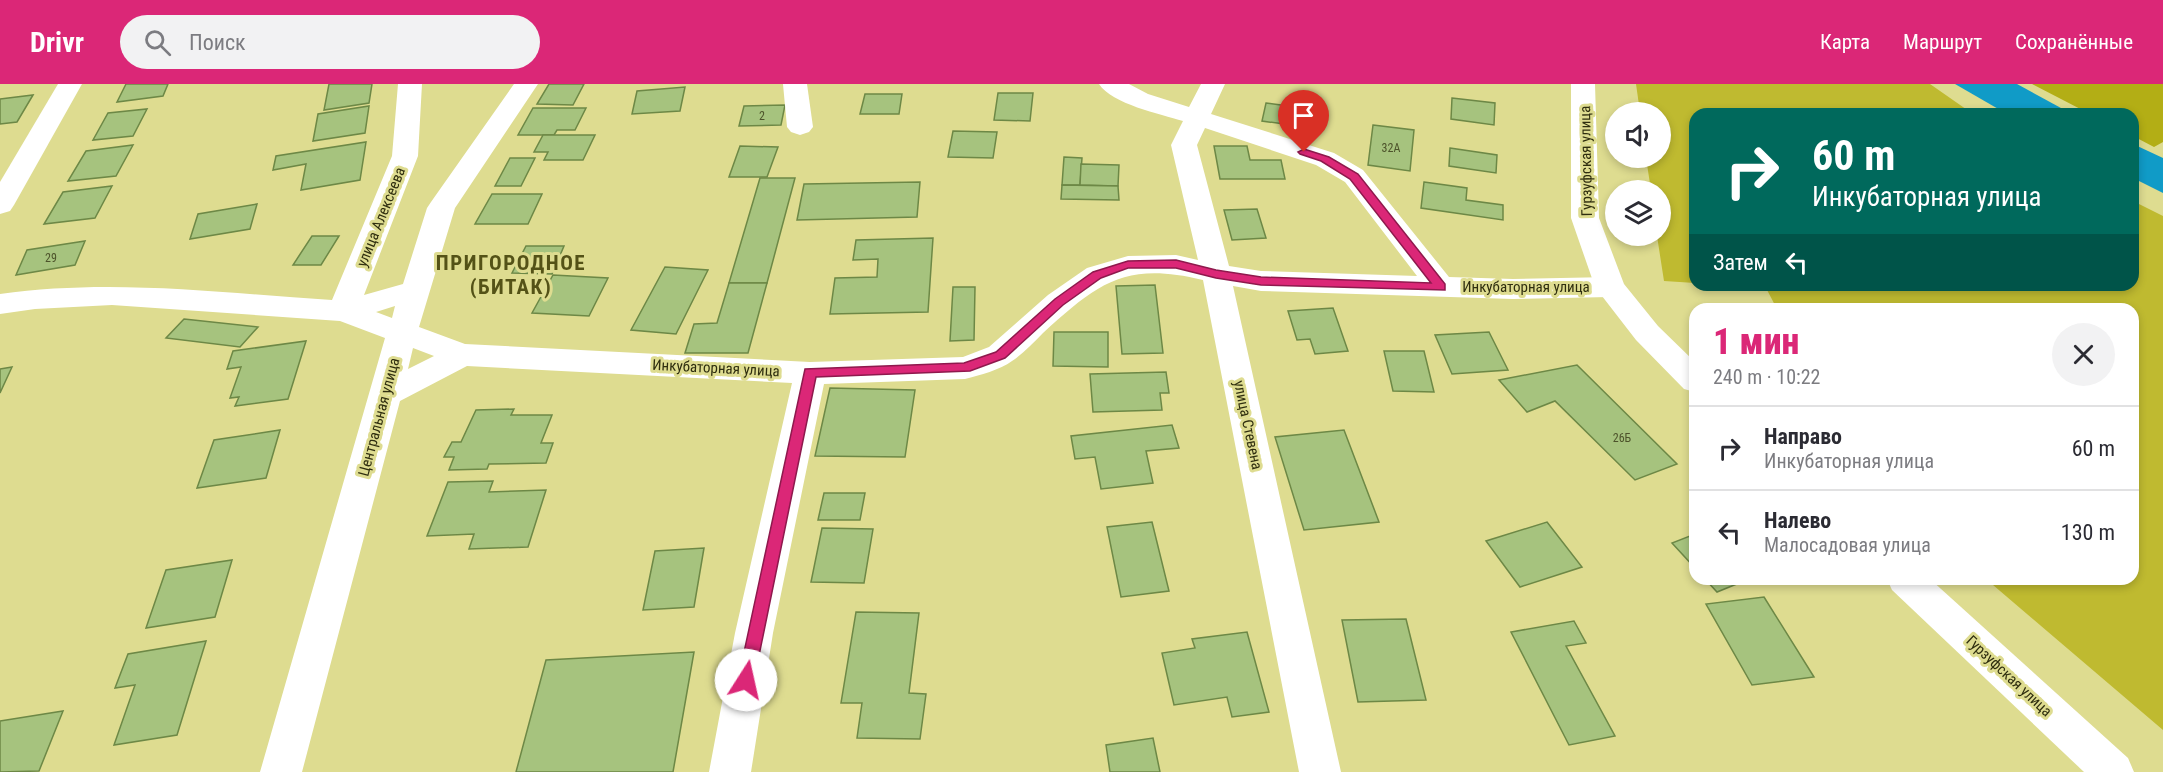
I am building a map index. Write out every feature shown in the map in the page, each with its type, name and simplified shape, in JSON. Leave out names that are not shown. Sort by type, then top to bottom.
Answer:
[{"type":"street","points":[[0,205],[10,172],[70,84]]},
{"type":"street","name":"улица Алексеева","points":[[343,311],[405,156],[410,84]]},
{"type":"street","name":"Центральная улица","points":[[281,772],[402,333],[441,208],[526,84]]},
{"type":"street","points":[[795,84],[800,127]]},
{"type":"street","points":[[1111,84],[1139,99],[1325,159],[1354,176],[1441,287]]},
{"type":"street","name":"улица Стевена","points":[[1213,84],[1184,145],[1216,274],[1320,772]]},
{"type":"street","name":"Гурзуфская улица","points":[[1583,84],[1585,218],[1610,286],[1647,333],[1689,375]]},
{"type":"street","name":"Инкубаторная улица","points":[[343,311],[463,355],[810,373],[965,368],[1000,355],[1059,302],[1097,275],[1128,265],[1176,264],[1216,274],[1261,281],[1514,289],[1610,286]]},
{"type":"street","points":[[0,304],[35,299],[112,295],[343,311],[415,290]]},
{"type":"street","points":[[385,394],[463,355]]},
{"type":"street","points":[[730,772],[754,633],[810,373]]},
{"type":"street","name":"Гурзуфская улица","points":[[1911,585],[2113,772]]},
{"type":"shaded area","points":[[1636,84],[1930,84],[1964,108],[1689,108],[1689,283],[1664,281],[1659,246],[1671,246],[1671,180],[1649,180],[1648,168],[1671,168],[1671,102],[1639,102]]},
{"type":"shaded area","points":[[2032,84],[2163,84],[2163,142],[2154,147],[2139,139],[2139,108],[2078,108]]},
{"type":"shaded area","points":[[2139,204],[2163,216],[2163,730],[1993,585],[2139,585],[2139,303],[1774,303],[1768,291],[2139,291]]},
{"type":"water","points":[[1955,84],[2017,84],[2061,108],[1997,108]]},
{"type":"water","points":[[2139,147],[2163,158],[2163,193],[2139,181]]},
{"type":"building","points":[[126,84],[168,84],[163,96],[117,102]]},
{"type":"building","points":[[329,84],[372,84],[369,103],[324,110]]},
{"type":"building","points":[[549,84],[584,84],[573,105],[537,104]]},
{"type":"building","points":[[685,87],[680,111],[632,114],[637,91]]},
{"type":"building","points":[[998,93],[1033,93],[1030,121],[994,120]]},
{"type":"building","points":[[865,94],[902,94],[899,114],[860,114]]},
{"type":"building","points":[[33,95],[17,122],[0,124],[0,99]]},
{"type":"building","points":[[1452,98],[1495,103],[1494,125],[1451,119]]},
{"type":"building","points":[[1266,103],[1302,108],[1298,126],[1262,121]]},
{"type":"building","points":[[785,105],[781,125],[739,126],[744,106]]},
{"type":"building","points":[[369,106],[365,133],[313,141],[318,114]]},
{"type":"building","points":[[533,108],[586,108],[575,130],[557,130],[554,135],[518,135]]},
{"type":"building","points":[[147,109],[133,136],[93,140],[108,113]]},
{"type":"building","points":[[1373,125],[1414,130],[1410,171],[1368,165]]},
{"type":"building","points":[[953,131],[997,132],[993,158],[948,157]]},
{"type":"building","points":[[543,135],[595,135],[583,160],[544,160],[548,152],[534,152]]},
{"type":"building","points":[[366,142],[360,180],[301,190],[306,164],[273,170],[276,156]]},
{"type":"building","points":[[133,145],[116,176],[68,181],[86,151]]},
{"type":"building","points":[[740,146],[778,147],[767,177],[729,177]]},
{"type":"building","points":[[1214,146],[1247,146],[1250,160],[1281,160],[1285,179],[1220,179]]},
{"type":"building","points":[[1450,148],[1497,155],[1496,173],[1449,166]]},
{"type":"building","points":[[1064,157],[1082,158],[1080,185],[1062,185]]},
{"type":"building","points":[[510,158],[535,158],[521,186],[495,186]]},
{"type":"building","points":[[1081,164],[1119,165],[1118,186],[1080,185]]},
{"type":"building","points":[[760,178],[795,178],[767,283],[729,283]]},
{"type":"building","points":[[920,182],[917,217],[797,220],[804,184]]},
{"type":"building","points":[[1424,182],[1467,188],[1466,200],[1503,205],[1503,220],[1421,208]]},
{"type":"building","points":[[1062,185],[1118,186],[1119,200],[1061,199]]},
{"type":"building","points":[[112,186],[95,218],[44,224],[63,192]]},
{"type":"building","points":[[492,194],[542,194],[528,224],[475,224]]},
{"type":"building","points":[[257,204],[250,229],[190,239],[198,214]]},
{"type":"building","points":[[1257,209],[1266,238],[1232,240],[1224,210]]},
{"type":"building","points":[[312,236],[339,236],[321,265],[293,265]]},
{"type":"building","points":[[933,238],[928,312],[830,314],[835,278],[877,277],[878,259],[853,260],[856,240]]},
{"type":"building","points":[[85,241],[75,265],[16,275],[27,250]]},
{"type":"building","points":[[526,246],[564,246],[552,274],[512,273]]},
{"type":"building","points":[[665,267],[708,270],[676,334],[631,330]]},
{"type":"building","points":[[553,275],[608,278],[589,316],[532,313]]},
{"type":"building","points":[[729,283],[767,283],[748,353],[685,353],[694,324],[717,323]]},
{"type":"building","points":[[1155,285],[1163,353],[1122,354],[1116,286]]},
{"type":"building","points":[[953,287],[975,287],[974,340],[950,341]]},
{"type":"building","points":[[1333,308],[1348,351],[1315,354],[1310,339],[1297,340],[1288,311]]},
{"type":"building","points":[[184,319],[258,327],[240,347],[166,338]]},
{"type":"building","points":[[1054,332],[1108,332],[1108,367],[1053,366]]},
{"type":"building","points":[[1489,332],[1508,370],[1452,374],[1435,335]]},
{"type":"building","points":[[306,341],[288,399],[235,406],[239,397],[230,398],[241,367],[227,369],[233,351]]},
{"type":"building","points":[[1384,351],[1424,351],[1434,392],[1393,391]]},
{"type":"building","points":[[1577,365],[1677,464],[1635,480],[1555,401],[1527,412],[1499,380]]},
{"type":"building","points":[[12,367],[0,393],[0,369]]},
{"type":"building","points":[[1166,372],[1169,393],[1160,393],[1162,410],[1093,412],[1090,374]]},
{"type":"building","points":[[830,388],[915,390],[905,457],[815,456]]},
{"type":"building","points":[[514,409],[511,415],[552,415],[541,443],[553,443],[546,463],[489,464],[487,469],[449,470],[454,457],[444,457],[452,442],[461,442],[476,410]]},
{"type":"building","points":[[1172,425],[1179,448],[1146,451],[1153,483],[1101,489],[1095,457],[1075,459],[1071,436]]},
{"type":"building","points":[[280,430],[266,478],[197,488],[214,440]]},
{"type":"building","points":[[1344,430],[1379,522],[1304,530],[1275,437]]},
{"type":"building","points":[[493,481],[489,492],[546,490],[528,547],[469,549],[474,534],[427,536],[448,482]]},
{"type":"building","points":[[824,493],[865,493],[860,520],[818,520]]},
{"type":"building","points":[[1152,522],[1169,591],[1121,597],[1107,527]]},
{"type":"building","points":[[1547,522],[1582,567],[1520,587],[1486,541]]},
{"type":"building","points":[[822,528],[873,529],[864,583],[811,582]]},
{"type":"building","points":[[1689,536],[1689,561],[1672,543]]},
{"type":"building","points":[[704,548],[694,607],[643,610],[655,551]]},
{"type":"building","points":[[232,560],[215,617],[146,628],[166,570]]},
{"type":"building","points":[[1711,585],[1734,585],[1717,592]]},
{"type":"building","points":[[1764,597],[1814,677],[1752,685],[1706,604]]},
{"type":"building","points":[[856,612],[919,613],[909,693],[926,694],[920,739],[857,738],[862,703],[841,703]]},
{"type":"building","points":[[1406,619],[1426,700],[1358,702],[1342,620]]},
{"type":"building","points":[[1574,621],[1586,643],[1566,646],[1615,736],[1569,745],[1511,632]]},
{"type":"building","points":[[1247,632],[1269,712],[1232,717],[1227,697],[1174,705],[1162,653],[1195,648],[1192,639]]},
{"type":"building","points":[[206,641],[177,735],[114,745],[135,685],[115,688],[128,654]]},
{"type":"building","points":[[694,652],[673,772],[516,772],[546,660]]},
{"type":"building","points":[[63,711],[39,771],[0,772],[0,721]]},
{"type":"building","points":[[1153,738],[1160,772],[1110,772],[1106,745]]},
{"type":"district","name":"ПРИГОРОДНОЕ (БИТАК)","points":[[511,275]]},
{"type":"route","points":[[746,680],[810,373],[965,368],[1000,355],[1059,302],[1097,275],[1128,265],[1176,264],[1216,274],[1261,281],[1441,287],[1354,176],[1325,159],[1304,152]]}]
